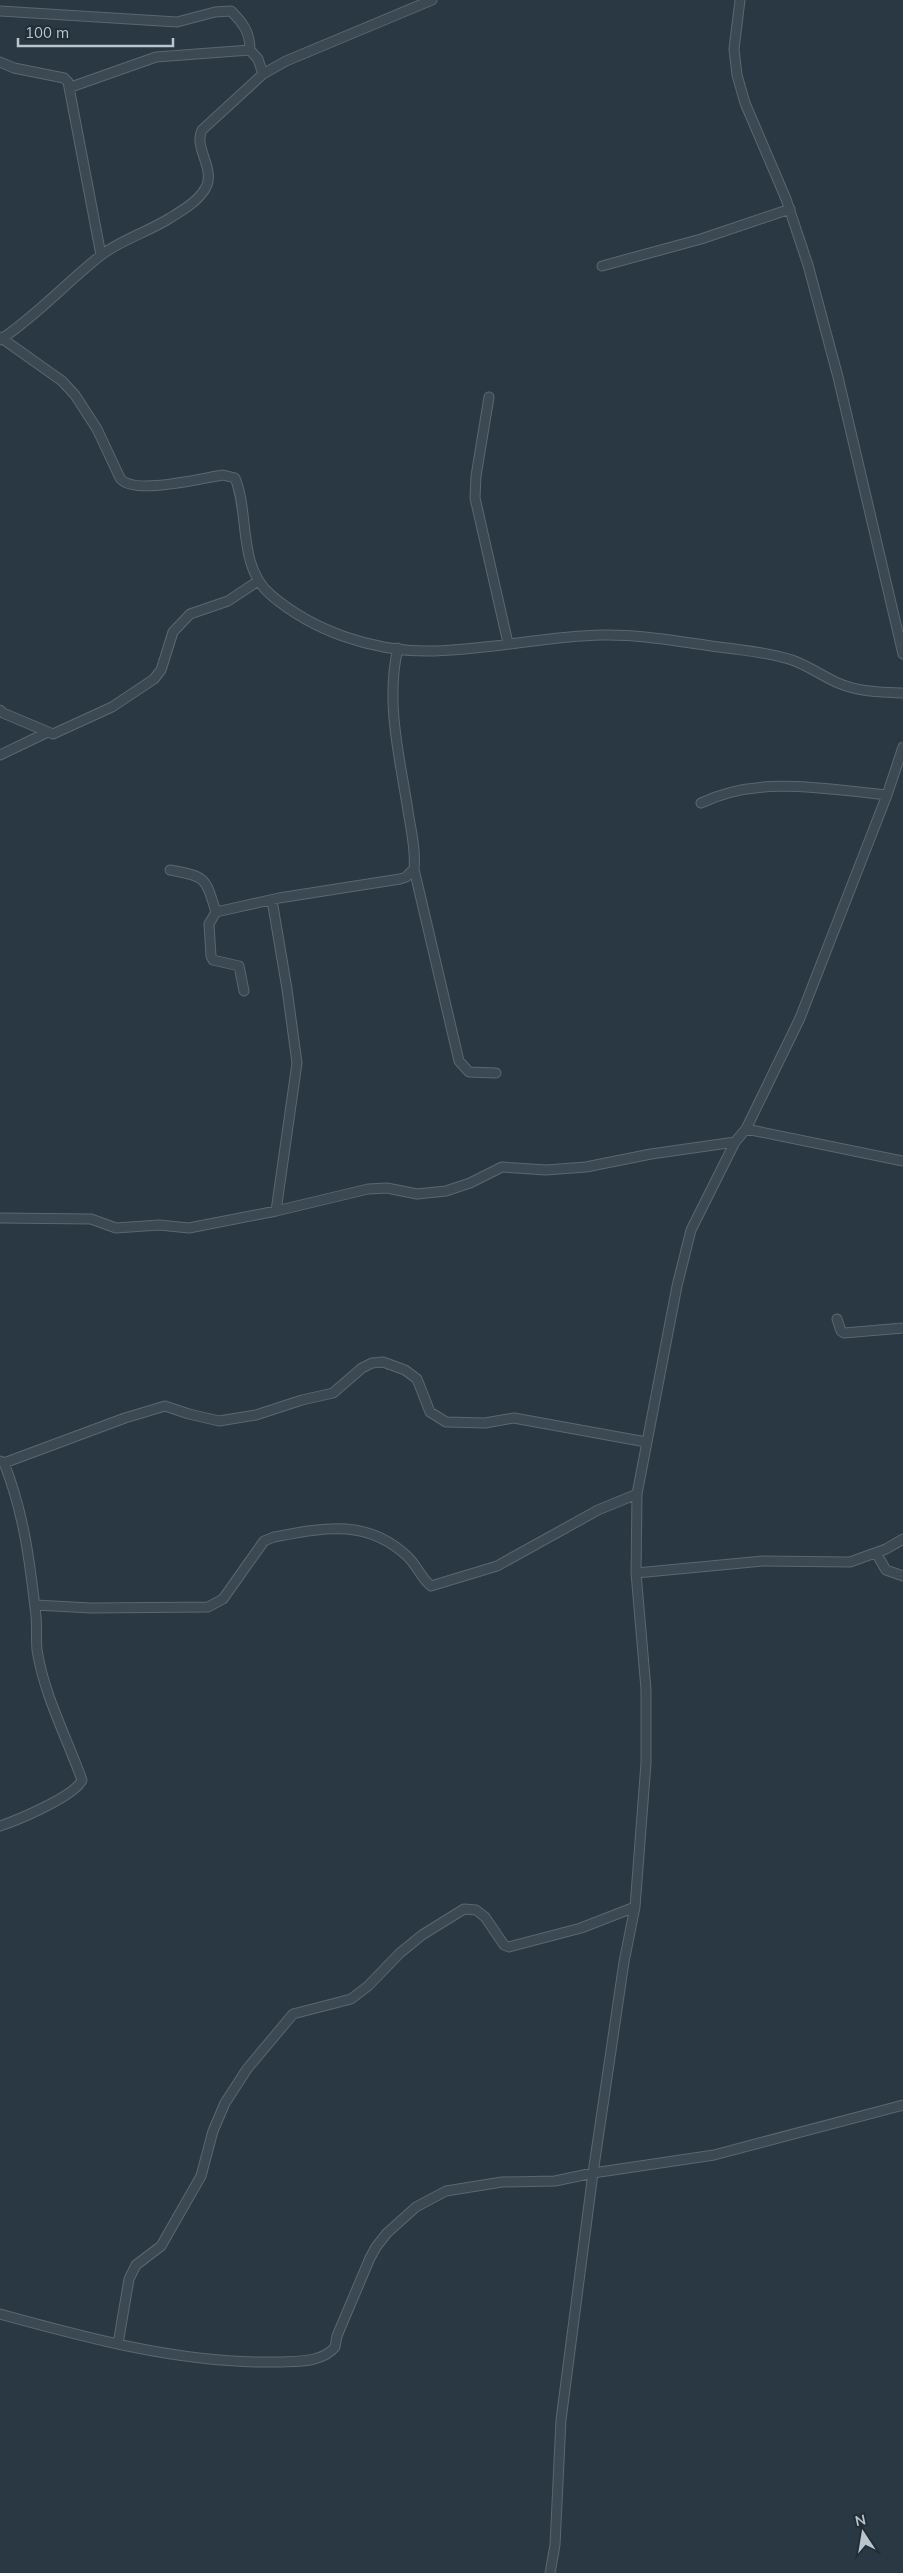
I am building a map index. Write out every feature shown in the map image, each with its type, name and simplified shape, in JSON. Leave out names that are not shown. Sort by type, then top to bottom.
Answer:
[{"type":"street","points":[[432,0],[286,60],[263,74],[208,124],[200,134],[209,174],[205,190],[190,205],[166,221],[101,255],[1,338],[62,381],[75,395],[96,429],[120,478],[126,484],[148,486],[223,475],[235,478],[250,562],[258,581],[270,595],[313,623],[359,641],[427,651],[604,635],[664,640],[776,656],[802,664],[838,683],[862,691],[903,693]]},
{"type":"street","points":[[740,0],[734,49],[737,74],[745,103],[790,209],[808,265],[838,376],[903,654]]},
{"type":"street","points":[[0,11],[177,22],[215,12],[231,11],[244,24],[250,40],[250,50],[258,59],[263,74]]},
{"type":"street","points":[[71,87],[156,57],[250,50]]},
{"type":"street","points":[[0,62],[14,68],[64,78],[71,87],[101,255]]},
{"type":"street","points":[[602,266],[701,239],[790,209]]},
{"type":"street","points":[[489,397],[476,476],[476,498],[508,643]]},
{"type":"street","points":[[0,710],[48,732],[58,733],[104,711],[147,685],[161,670],[173,632],[190,614],[228,601],[258,581]]},
{"type":"street","points":[[398,648],[392,670],[392,706],[412,835],[414,869],[459,1061],[469,1072],[496,1073]]},
{"type":"street","points":[[0,755],[48,732]]},
{"type":"street","points":[[550,2573],[555,2545],[560,2420],[593,2173],[624,1962],[635,1907],[646,1763],[646,1698],[636,1573],[637,1494],[646,1442],[677,1286],[691,1230],[735,1142],[746,1129],[800,1018],[887,795],[903,747]]},
{"type":"street","points":[[701,803],[748,789],[781,785],[887,795]]},
{"type":"street","points":[[216,912],[272,900],[400,879],[406,877],[414,869]]},
{"type":"street","points":[[170,870],[202,877],[207,883],[216,912],[209,924],[210,956],[214,960],[239,966],[244,991]]},
{"type":"street","points":[[272,900],[297,1063],[276,1211]]},
{"type":"street","points":[[746,1129],[903,1162]]},
{"type":"street","points":[[0,1218],[90,1219],[116,1228],[159,1225],[189,1228],[276,1211],[368,1189],[387,1188],[417,1194],[446,1191],[470,1183],[502,1167],[546,1170],[586,1167],[650,1154],[735,1142]]},
{"type":"street","points":[[837,1320],[841,1331],[844,1333],[903,1328]]},
{"type":"street","points":[[0,1826],[36,1811],[72,1791],[82,1780],[69,1749],[37,1650],[35,1605],[28,1550],[21,1513],[2,1462],[125,1418],[165,1406],[209,1420],[228,1421],[256,1415],[302,1400],[333,1393],[362,1368],[372,1363],[384,1362],[405,1370],[417,1379],[430,1412],[446,1422],[485,1423],[514,1418],[646,1442]]},
{"type":"street","points":[[35,1605],[91,1608],[208,1607],[223,1599],[264,1541],[274,1537],[343,1527],[366,1532],[408,1556],[431,1586],[497,1566],[598,1510],[637,1494]]},
{"type":"street","points":[[636,1573],[763,1561],[850,1562],[876,1554],[903,1539]]},
{"type":"street","points":[[876,1554],[886,1570],[903,1576]]},
{"type":"street","points":[[118,2344],[129,2279],[133,2270],[161,2246],[201,2176],[213,2131],[225,2103],[259,2054],[293,2014],[351,1999],[368,1986],[400,1953],[422,1935],[464,1910],[476,1910],[486,1917],[504,1945],[509,1947],[581,1928],[635,1907]]},
{"type":"street","points":[[0,2314],[118,2344],[226,2362],[314,2359],[335,2347],[337,2336],[363,2274],[376,2247],[387,2233],[416,2207],[446,2191],[474,2185],[555,2181],[593,2173],[714,2155],[903,2105]]}]
